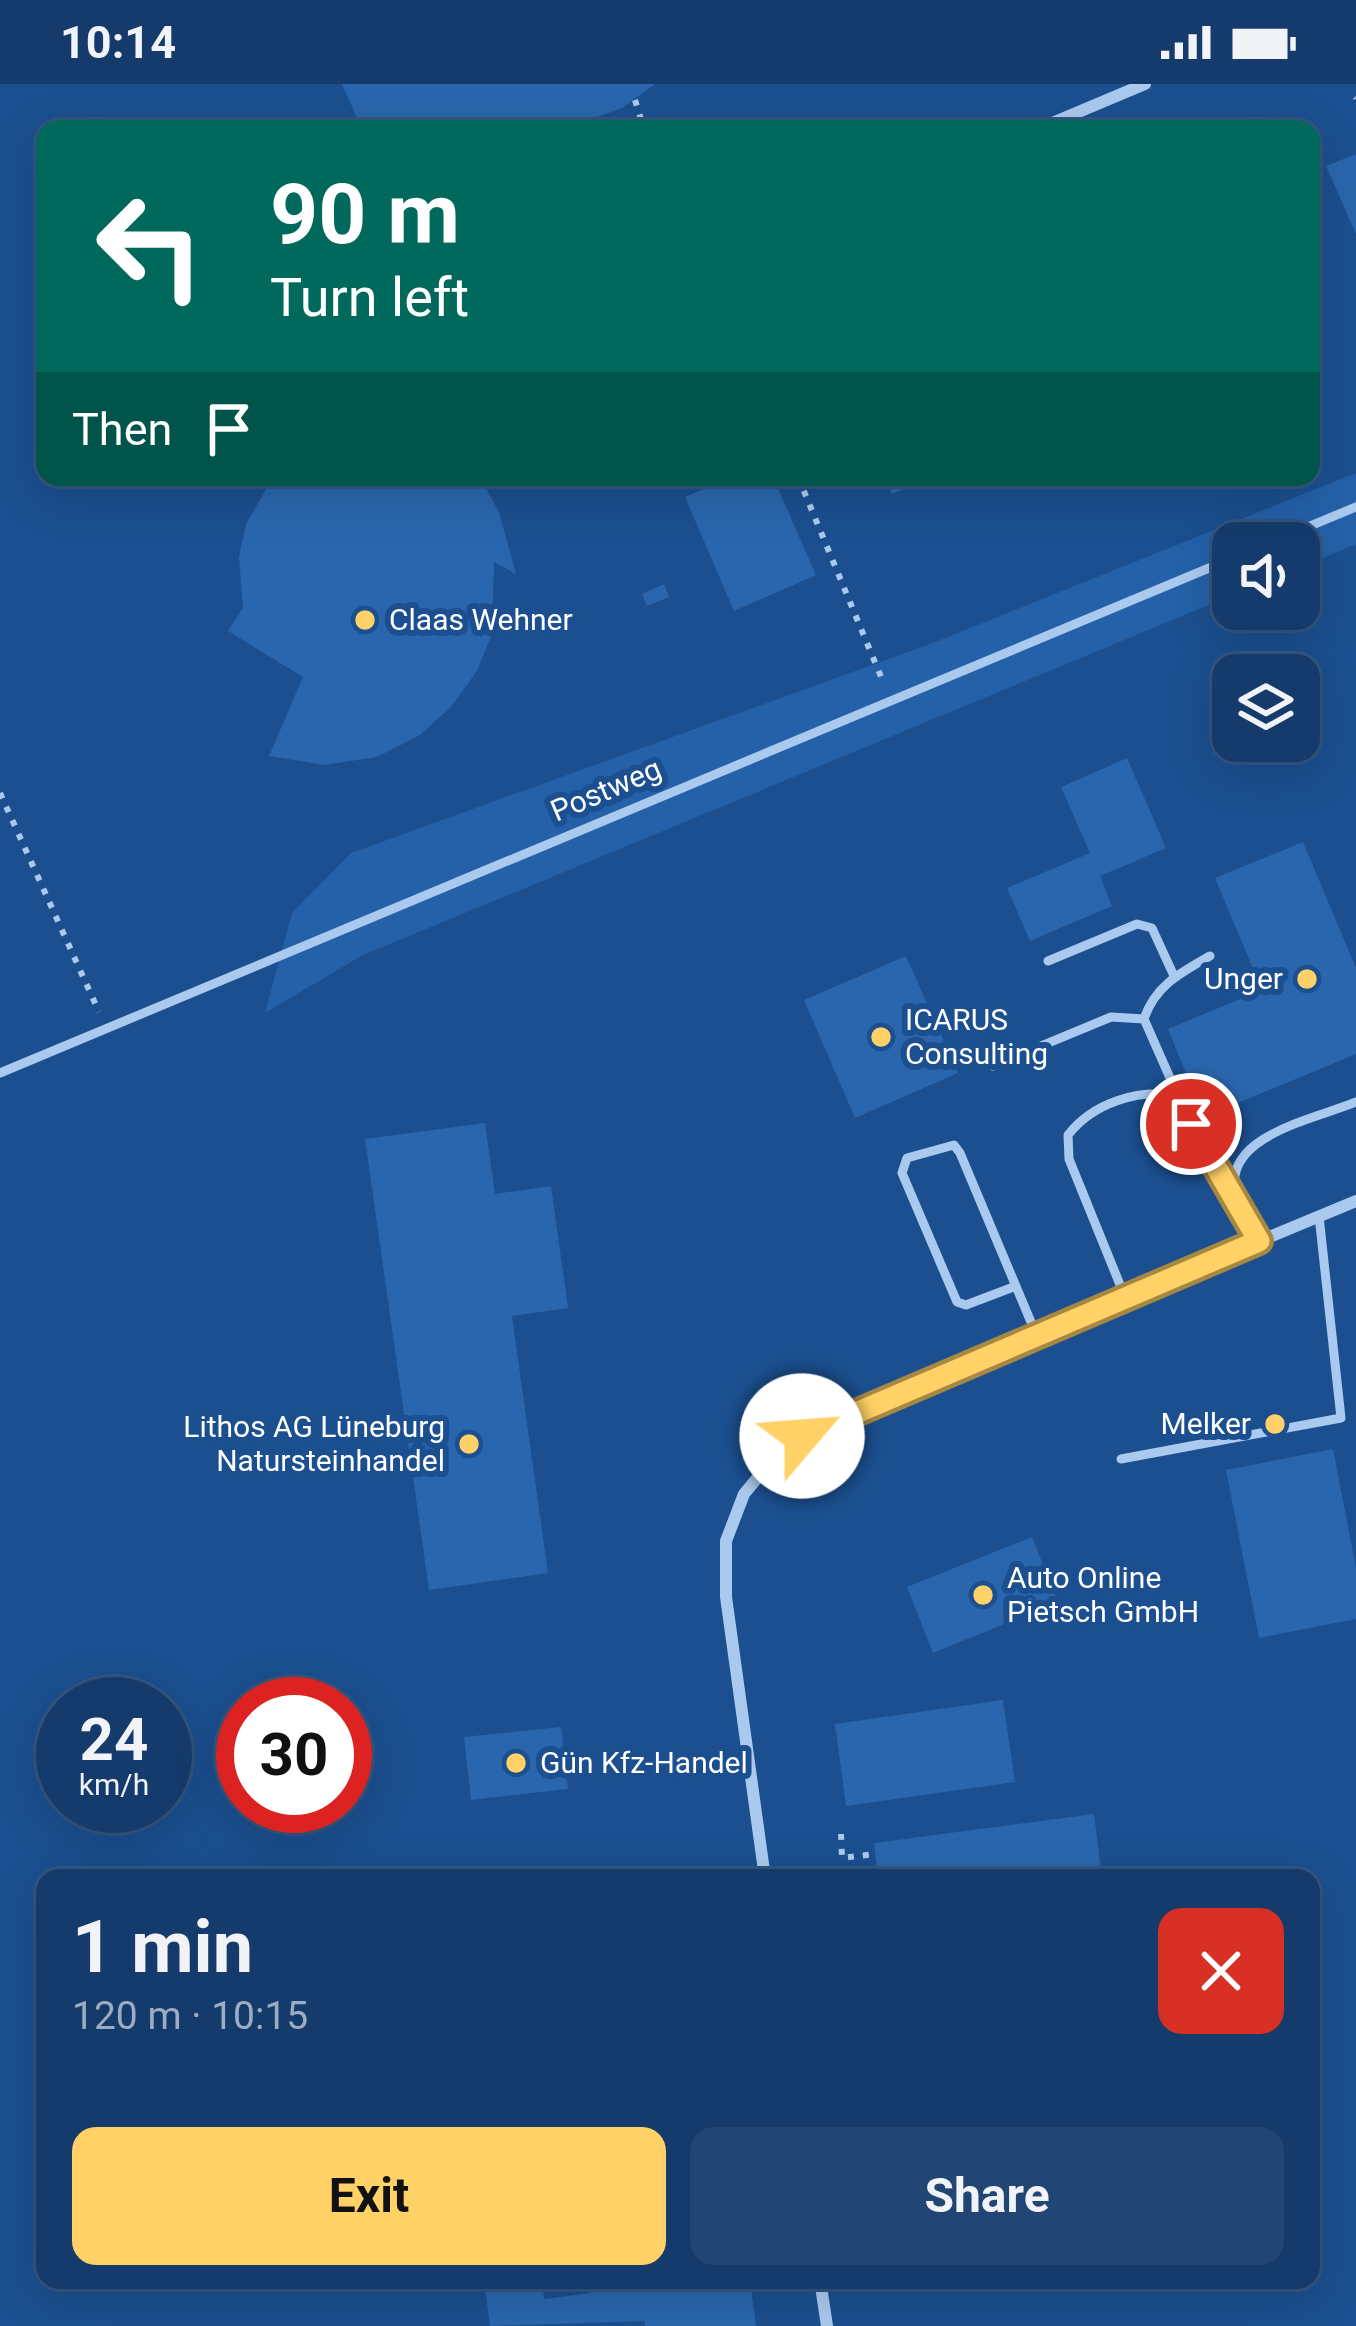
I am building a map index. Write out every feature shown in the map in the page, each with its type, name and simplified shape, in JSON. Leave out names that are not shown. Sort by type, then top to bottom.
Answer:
[{"type":"street","points":[[1059,120],[1145,84]]},
{"type":"street","points":[[764,1869],[726,1597],[726,1541],[744,1494],[773,1459],[802,1436],[1356,1201]]},
{"type":"street","points":[[821,2289],[827,2326]]},
{"type":"lane","points":[[1320,522],[1356,507]]},
{"type":"lane","name":"Postweg","points":[[0,1072],[1212,567]]},
{"type":"lane","points":[[1048,961],[1137,924],[1153,928],[1174,976]]},
{"type":"lane","points":[[1210,956],[1174,976],[1151,998],[1144,1019],[1205,1151],[1234,1191],[1259,1241]]},
{"type":"lane","points":[[993,1066],[1111,1017],[1144,1019]]},
{"type":"lane","points":[[1125,1297],[1076,1185],[1068,1135],[1081,1119],[1133,1095],[1178,1096]]},
{"type":"lane","points":[[1234,1191],[1235,1168],[1252,1144],[1356,1102]]},
{"type":"lane","points":[[1016,1286],[966,1305],[957,1302],[902,1173],[907,1158],[954,1145],[1016,1286],[1036,1334]]},
{"type":"lane","points":[[1121,1459],[1341,1418],[1319,1216]]},
{"type":"path","points":[[635,100],[641,120]]},
{"type":"path","points":[[802,486],[890,698]]},
{"type":"path","points":[[0,793],[105,1026]]},
{"type":"path","points":[[841,1834],[842,1858],[875,1854]]},
{"type":"shaded area","points":[[1356,473],[1356,544],[1320,559],[1320,522],[1234,522]]},
{"type":"shaded area","points":[[1212,531],[1212,604],[361,956],[265,1013],[292,913],[351,853],[930,644]]},
{"type":"building","points":[[342,84],[655,84],[622,108],[589,120],[358,120]]},
{"type":"building","points":[[1356,154],[1356,234],[1326,166]]},
{"type":"building","name":"Claas Wehner","points":[[268,486],[485,486],[499,512],[516,574],[494,562],[492,634],[477,671],[451,707],[420,735],[377,757],[324,765],[269,756],[303,677],[228,631],[243,608],[239,557],[246,524]]},
{"type":"building","points":[[710,486],[777,486],[816,575],[734,611],[685,497]]},
{"type":"building","points":[[888,486],[911,486],[892,494]]},
{"type":"building","points":[[664,584],[669,597],[647,606],[642,594]]},
{"type":"building","points":[[1127,758],[1166,848],[1100,876],[1112,906],[1030,941],[1007,888],[1090,853],[1061,787]]},
{"type":"building","name":"Unger","points":[[1303,842],[1356,968],[1356,1054],[1204,1117],[1168,1029],[1262,990],[1215,878]]},
{"type":"building","name":"ICARUS Consulting","points":[[906,956],[958,1073],[855,1118],[804,1000]]},
{"type":"building","name":"Lithos AG Lüneburg Natursteinhandel","points":[[485,1123],[495,1194],[551,1186],[568,1308],[512,1316],[548,1573],[429,1590],[365,1139]]},
{"type":"building","points":[[1333,1449],[1356,1568],[1356,1619],[1259,1638],[1226,1470]]},
{"type":"building","name":"Auto Online Pietsch GmbH","points":[[1032,1537],[1058,1602],[933,1653],[907,1587]]},
{"type":"building","points":[[1003,1700],[1015,1782],[846,1806],[835,1724]]},
{"type":"building","name":"Gün Kfz-Handel","points":[[561,1727],[568,1789],[471,1800],[464,1737]]},
{"type":"building","points":[[1094,1814],[1101,1869],[877,1869],[874,1843]]},
{"type":"building","points":[[485,2289],[543,2289],[544,2299],[591,2293],[590,2289],[751,2289],[756,2326],[645,2326],[644,2321],[490,2326]]},
{"type":"place","name":"Claas Wehner","points":[[365,620]]},
{"type":"place","name":"Unger","points":[[1307,979]]},
{"type":"place","name":"ICARUS Consulting","points":[[881,1037]]},
{"type":"place","name":"Melker","points":[[1275,1424]]},
{"type":"place","name":"Lithos AG Lüneburg Natursteinhandel","points":[[469,1444]]},
{"type":"place","name":"Auto Online Pietsch GmbH","points":[[983,1595]]},
{"type":"place","name":"Gün Kfz-Handel","points":[[516,1763]]},
{"type":"route","points":[[802,1436],[855,1409],[1259,1241],[1191,1124]]}]
